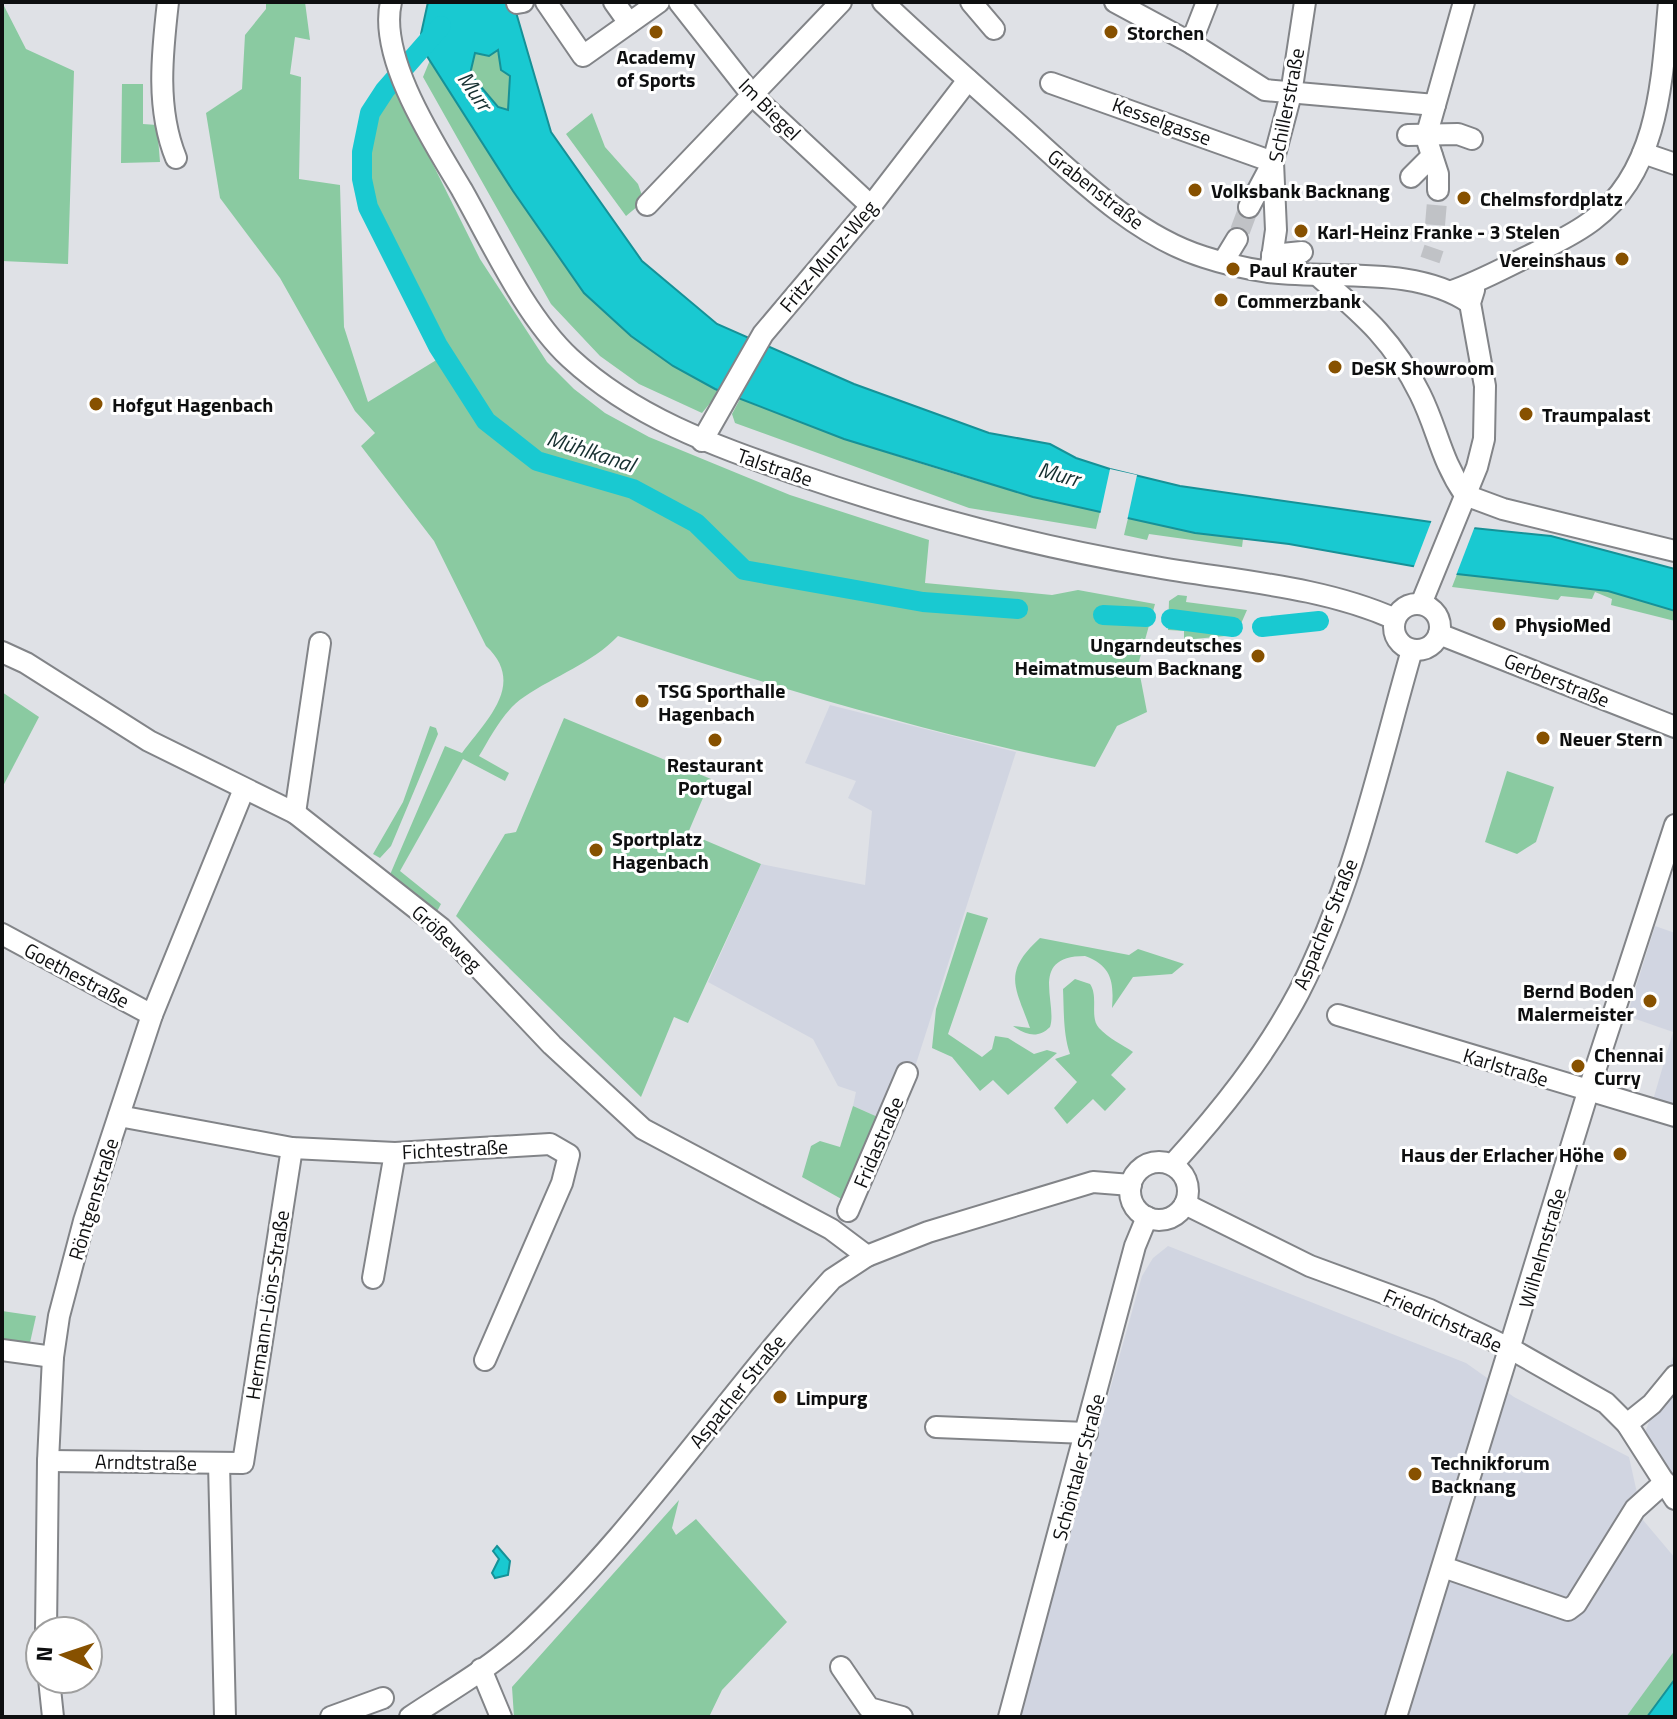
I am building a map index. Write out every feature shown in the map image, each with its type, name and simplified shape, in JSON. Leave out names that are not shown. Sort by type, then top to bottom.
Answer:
[{"type":"street","points":[[168,2],[162,54],[164,109],[167,135],[176,158]]},
{"type":"street","name":"Talstraße","points":[[391,2],[388,31],[394,56],[409,91],[526,301],[567,355],[614,395],[651,418],[702,441],[958,526],[1147,566],[1286,589],[1362,607],[1395,619]]},
{"type":"street","points":[[517,3],[523,2]]},
{"type":"street","points":[[614,2],[629,23]]},
{"type":"street","points":[[552,4],[583,56],[659,2]]},
{"type":"street","name":"Im Biegel","points":[[679,2],[752,95],[871,206]]},
{"type":"street","points":[[647,205],[841,2]]},
{"type":"street","name":"Grabenstraße","points":[[883,2],[968,80],[1137,224],[1202,257],[1223,262],[1271,264],[1317,275],[1423,282],[1452,291],[1470,303]]},
{"type":"street","points":[[971,2],[994,29]]},
{"type":"street","points":[[1115,2],[1191,43],[1265,90],[1348,104],[1435,105]]},
{"type":"street","points":[[1191,43],[1207,2]]},
{"type":"street","name":"Schillerstraße","points":[[1271,264],[1276,230],[1273,162],[1291,94],[1305,2]]},
{"type":"street","points":[[1464,2],[1441,80],[1423,165],[1458,134],[1472,139]]},
{"type":"street","points":[[1452,291],[1477,283],[1592,221],[1613,202],[1643,153],[1663,77],[1669,2]]},
{"type":"street","name":"Fritz-Munz-Weg","points":[[702,441],[760,338],[871,206],[968,80]]},
{"type":"street","name":"Kesselgasse","points":[[1051,83],[1273,162]]},
{"type":"street","points":[[1643,153],[1675,164]]},
{"type":"street","points":[[1249,207],[1273,162]]},
{"type":"street","points":[[1223,262],[1237,239]]},
{"type":"street","points":[[1271,264],[1302,252]]},
{"type":"street","points":[[1317,275],[1381,330],[1421,395],[1446,466],[1465,495],[1503,509],[1675,551]]},
{"type":"street","points":[[1421,604],[1484,439],[1486,412],[1470,303],[1477,283]]},
{"type":"street","points":[[1421,604],[1437,614],[1439,634],[1432,645],[1412,650],[1397,639],[1395,619],[1409,605],[1421,604]]},
{"type":"street","name":"Gerberstraße","points":[[1439,634],[1675,727]]},
{"type":"street","points":[[295,813],[320,643]]},
{"type":"street","name":"Aspacher Straße","points":[[1173,1164],[1249,1074],[1299,991],[1351,862],[1412,650]]},
{"type":"street","name":"Größeweg","points":[[2,652],[26,663],[137,734],[295,813],[441,928],[552,1045],[643,1129],[831,1229],[867,1256]]},
{"type":"street","name":"Röntgenstraße","points":[[46,1615],[48,1461],[53,1357],[59,1316],[84,1221],[152,1015],[244,789]]},
{"type":"street","name":"Wilhelmstraße","points":[[1396,1717],[1588,1092],[1675,825]]},
{"type":"street","name":"Goethestraße","points":[[2,934],[152,1015]]},
{"type":"street","name":"Karlstraße","points":[[1338,1015],[1675,1116]]},
{"type":"street","name":"Fridastraße","points":[[848,1211],[907,1073]]},
{"type":"street","name":"Fichtestraße","points":[[119,1116],[292,1148],[395,1153],[550,1144],[569,1155],[562,1183],[485,1360]]},
{"type":"street","name":"Hermann-Löns-Straße","points":[[243,1463],[292,1148]]},
{"type":"street","points":[[373,1278],[395,1153]]},
{"type":"street","points":[[1173,1164],[1188,1184],[1185,1204],[1172,1217],[1147,1217],[1132,1202],[1131,1185],[1147,1165],[1173,1164]]},
{"type":"street","name":"Aspacher Straße","points":[[410,1717],[517,1642],[606,1551],[832,1279],[867,1256],[928,1232],[1093,1182],[1131,1185]]},
{"type":"street","name":"Friedrichstraße","points":[[1185,1204],[1310,1266],[1430,1310],[1511,1349],[1606,1403],[1627,1424],[1670,1490]]},
{"type":"street","name":"Schöntaler Straße","points":[[1009,1717],[1135,1246],[1147,1217]]},
{"type":"street","points":[[2,1350],[53,1357]]},
{"type":"street","points":[[1627,1424],[1652,1404],[1675,1376]]},
{"type":"street","points":[[936,1427],[1087,1433]]},
{"type":"street","name":"Arndtstraße","points":[[48,1461],[243,1463]]},
{"type":"street","points":[[219,1463],[225,1717]]},
{"type":"street","points":[[1443,1567],[1568,1610],[1576,1604],[1635,1509],[1670,1490]]},
{"type":"street","points":[[841,1667],[869,1708],[902,1717]]},
{"type":"street","points":[[481,1669],[501,1717]]},
{"type":"street","points":[[51,1695],[53,1717]]},
{"type":"street","points":[[331,1717],[383,1698]]},
{"type":"shaded area","points":[[830,705],[1016,752],[915,1067],[880,1118],[853,1106],[856,1092],[838,1086],[813,1039],[708,982],[761,864],[865,885],[872,811],[848,798],[856,781],[805,763]]},
{"type":"shaded area","points":[[1655,926],[1675,933],[1675,1107],[1653,1100],[1673,1032],[1627,1016]]},
{"type":"shaded area","points":[[1168,1246],[1466,1363],[1514,1397],[1629,1457],[1643,1520],[1675,1558],[1675,1679],[1647,1717],[1018,1717],[1142,1276],[1153,1258]]},
{"type":"shaded area","points":[[1675,1351],[1675,1491],[1643,1438]]},
{"type":"green space","points":[[2,2],[26,49],[74,71],[68,264],[2,261]]},
{"type":"green space","points":[[266,2],[305,2],[310,40],[295,37],[290,74],[301,77],[299,179],[340,185],[344,327],[368,402],[451,351],[370,190],[369,148],[376,123],[394,86],[480,259],[547,362],[574,389],[605,413],[649,437],[790,495],[929,540],[925,583],[1052,595],[1078,590],[1155,604],[1138,665],[1147,712],[1117,726],[1095,767],[854,709],[618,636],[585,662],[524,697],[504,716],[479,756],[509,773],[505,781],[463,759],[400,871],[441,904],[434,917],[389,877],[445,746],[462,753],[491,715],[503,688],[503,674],[434,541],[361,446],[375,433],[355,411],[280,278],[220,198],[206,113],[242,89],[245,35],[266,9]]},
{"type":"green space","points":[[497,50],[502,70],[510,76],[508,110],[498,107],[470,74],[475,53]]},
{"type":"green space","points":[[430,60],[513,191],[673,366],[720,391],[702,413],[639,384],[600,356],[551,304],[423,77]]},
{"type":"green space","points":[[122,84],[143,84],[143,124],[157,125],[160,162],[121,163]]},
{"type":"green space","points":[[592,113],[605,147],[638,184],[644,201],[626,216],[566,134]]},
{"type":"green space","points":[[740,399],[918,463],[1100,512],[1096,529],[969,508],[735,423],[732,414]]},
{"type":"green space","points":[[1128,518],[1195,533],[1243,539],[1242,547],[1149,534],[1147,540],[1124,535]]},
{"type":"green space","points":[[1457,574],[1608,591],[1675,611],[1675,621],[1611,605],[1612,599],[1595,592],[1592,599],[1561,596],[1558,600],[1452,587]]},
{"type":"green space","points":[[1178,595],[1187,596],[1186,602],[1247,610],[1236,635],[1184,640],[1184,631],[1168,630],[1169,601]]},
{"type":"green space","points":[[2,692],[39,717],[2,788]]},
{"type":"green space","points":[[564,718],[711,779],[688,833],[761,864],[688,1023],[674,1017],[641,1097],[456,916],[505,834],[516,832]]},
{"type":"green space","points":[[430,726],[436,728],[438,734],[391,846],[380,858],[373,854],[403,802]]},
{"type":"green space","points":[[1507,771],[1554,787],[1536,842],[1517,854],[1485,842]]},
{"type":"green space","points":[[967,912],[988,918],[948,1034],[982,1057],[992,1049],[995,1036],[1008,1038],[1034,1054],[1047,1050],[1057,1053],[1008,1095],[993,1080],[980,1091],[952,1057],[932,1048],[936,1009]]},
{"type":"green space","points":[[1040,938],[1129,955],[1138,949],[1184,964],[1172,974],[1133,977],[1112,1008],[1111,983],[1106,970],[1085,956],[1067,958],[1051,972],[1050,1027],[1032,1034],[1013,1026],[1030,1028],[1015,980],[1020,961]]},
{"type":"green space","points":[[1075,979],[1090,984],[1093,989],[1095,1018],[1099,1028],[1133,1052],[1111,1075],[1126,1089],[1105,1111],[1093,1099],[1067,1124],[1054,1108],[1077,1082],[1055,1059],[1070,1054],[1065,1030],[1063,989]]},
{"type":"green space","points":[[853,1106],[880,1118],[845,1201],[802,1177],[811,1146],[820,1141],[840,1147]]},
{"type":"green space","points":[[2,1311],[36,1316],[29,1347],[2,1344]]},
{"type":"green space","points":[[679,1500],[672,1528],[676,1535],[696,1519],[787,1622],[722,1690],[709,1717],[514,1717],[512,1687]]},
{"type":"green space","points":[[1675,1650],[1675,1679],[1647,1717],[1626,1717]]},
{"type":"water","name":"Murr","points":[[428,2],[513,2],[551,132],[642,261],[717,324],[854,384],[989,433],[1050,444],[1076,458],[1110,469],[1180,486],[1473,528],[1551,536],[1675,569],[1675,611],[1608,591],[1457,574],[1289,544],[1195,533],[1033,497],[844,439],[715,389],[673,366],[631,336],[584,293],[513,191],[425,53],[421,34]],"holes":[[[498,50],[501,70],[510,76],[508,110],[498,107],[470,74],[475,53],[489,56]]]},
{"type":"water","points":[[497,1546],[510,1561],[508,1575],[495,1578],[492,1573],[499,1559],[493,1551]]},
{"type":"water","points":[[1675,1679],[1675,1717],[1647,1717]]},
{"type":"pier","points":[[1110,469],[1137,475],[1127,521],[1100,515]]},
{"type":"pier","points":[[1433,517],[1475,526],[1455,578],[1413,569]]},
{"type":"waterway","name":"Mühlkanal","points":[[441,26],[385,90],[370,113],[362,152],[362,179],[368,207],[438,346],[486,421],[537,461],[633,489],[696,523],[744,570],[923,602],[1018,609]]},
{"type":"waterway","name":"Mühlkanal","points":[[1103,615],[1146,617]]},
{"type":"waterway","name":"Mühlkanal","points":[[1171,619],[1233,627]]},
{"type":"waterway","name":"Mühlkanal","points":[[1262,627],[1319,621]]},
{"type":"tunnel","points":[[1435,225],[1438,190]]},
{"type":"tunnel","points":[[1240,231],[1249,207]]},
{"type":"tunnel","points":[[1430,260],[1434,248]]},
{"type":"place","name":"Academy of Sports","points":[[656,32]]},
{"type":"place","name":"Storchen","points":[[1111,32]]},
{"type":"place","name":"Volksbank Backnang","points":[[1195,190]]},
{"type":"place","name":"Chelmsfordplatz","points":[[1464,198]]},
{"type":"place","name":"Karl-Heinz Franke - 3 Stelen","points":[[1301,231]]},
{"type":"place","name":"Vereinshaus","points":[[1622,259]]},
{"type":"place","name":"Paul Krauter","points":[[1233,269]]},
{"type":"place","name":"Commerzbank","points":[[1221,300]]},
{"type":"place","name":"DeSK Showroom","points":[[1335,367]]},
{"type":"place","name":"Hofgut Hagenbach","points":[[96,404]]},
{"type":"place","name":"Traumpalast","points":[[1526,414]]},
{"type":"place","name":"PhysioMed","points":[[1499,624]]},
{"type":"place","name":"Ungarndeutsches Heimatmuseum Backnang","points":[[1258,656]]},
{"type":"place","name":"TSG Sporthalle Hagenbach","points":[[642,701]]},
{"type":"place","name":"Neuer Stern","points":[[1543,738]]},
{"type":"place","name":"Restaurant Portugal","points":[[715,740]]},
{"type":"place","name":"Sportplatz Hagenbach","points":[[596,850]]},
{"type":"place","name":"Bernd Boden Malermeister","points":[[1650,1001]]},
{"type":"place","name":"Chennai Curry","points":[[1578,1066]]},
{"type":"place","name":"Haus der Erlacher Höhe","points":[[1620,1154]]},
{"type":"place","name":"Limpurg","points":[[780,1397]]},
{"type":"place","name":"Technikforum Backnang","points":[[1415,1474]]}]
